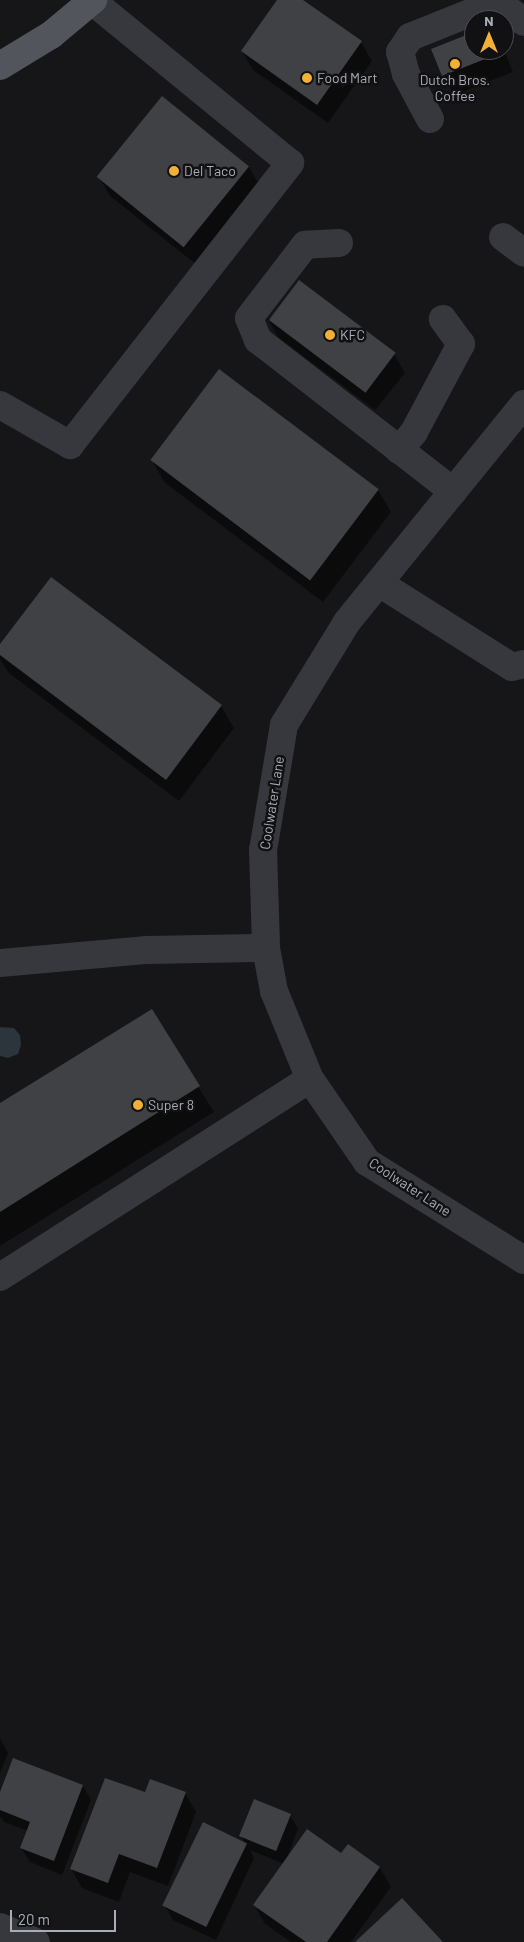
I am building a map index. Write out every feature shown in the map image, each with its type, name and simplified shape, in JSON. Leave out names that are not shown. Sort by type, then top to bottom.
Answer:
[{"type":"main road","points":[[0,66],[50,35],[92,0]]},
{"type":"street","points":[[0,405],[70,445],[290,163],[92,0]]},
{"type":"street","points":[[430,119],[406,74],[400,52],[410,37],[502,0]]},
{"type":"street","points":[[497,1],[524,22]]},
{"type":"street","points":[[339,243],[306,245],[249,318],[258,340],[453,491]]},
{"type":"street","points":[[399,450],[414,432],[461,344],[443,319]]},
{"type":"street","name":"Coolwater Lane","points":[[524,404],[347,622],[284,725],[263,850],[266,948],[274,991],[310,1079],[367,1162],[524,1260]]},
{"type":"street","points":[[378,583],[512,666],[524,664]]},
{"type":"street","points":[[0,963],[147,950],[266,948]]},
{"type":"street","points":[[0,1277],[310,1079]]},
{"type":"street","points":[[0,1927],[36,1942]]},
{"type":"shaded area","points":[[0,1027],[14,1028],[20,1035],[21,1045],[18,1054],[8,1058],[0,1056]]},
{"type":"building","name":"Food Mart","points":[[277,0],[303,0],[362,41],[317,105],[241,51]]},
{"type":"building","name":"Dutch Bros. Coffee","points":[[464,36],[464,60],[483,60],[442,76],[431,49]]},
{"type":"building","name":"Del Taco","points":[[162,96],[249,166],[184,247],[97,177]]},
{"type":"building","name":"KFC","points":[[299,280],[396,353],[366,393],[269,320]]},
{"type":"building","points":[[219,369],[379,489],[310,580],[150,460]]},
{"type":"building","points":[[51,577],[222,705],[166,780],[0,655],[0,644]]},
{"type":"building","points":[[152,1009],[200,1086],[0,1212],[0,1103]]},
{"type":"building","points":[[13,1758],[83,1785],[54,1861],[20,1848],[30,1822],[0,1810],[0,1792]]},
{"type":"building","points":[[105,1778],[145,1792],[150,1779],[186,1792],[157,1868],[119,1854],[108,1883],[70,1869]]},
{"type":"building","points":[[254,1799],[291,1814],[276,1851],[239,1836]]},
{"type":"building","points":[[203,1822],[247,1843],[206,1927],[162,1906]]},
{"type":"building","points":[[307,1829],[341,1853],[348,1844],[380,1867],[327,1942],[306,1942],[253,1905]]},
{"type":"building","points":[[402,1898],[443,1942],[355,1942]]},
{"type":"place","name":"Dutch Bros. Coffee","points":[[455,64]]},
{"type":"place","name":"Food Mart","points":[[307,78]]},
{"type":"place","name":"Del Taco","points":[[174,171]]},
{"type":"place","name":"KFC","points":[[330,335]]},
{"type":"place","name":"Super 8","points":[[138,1105]]}]
